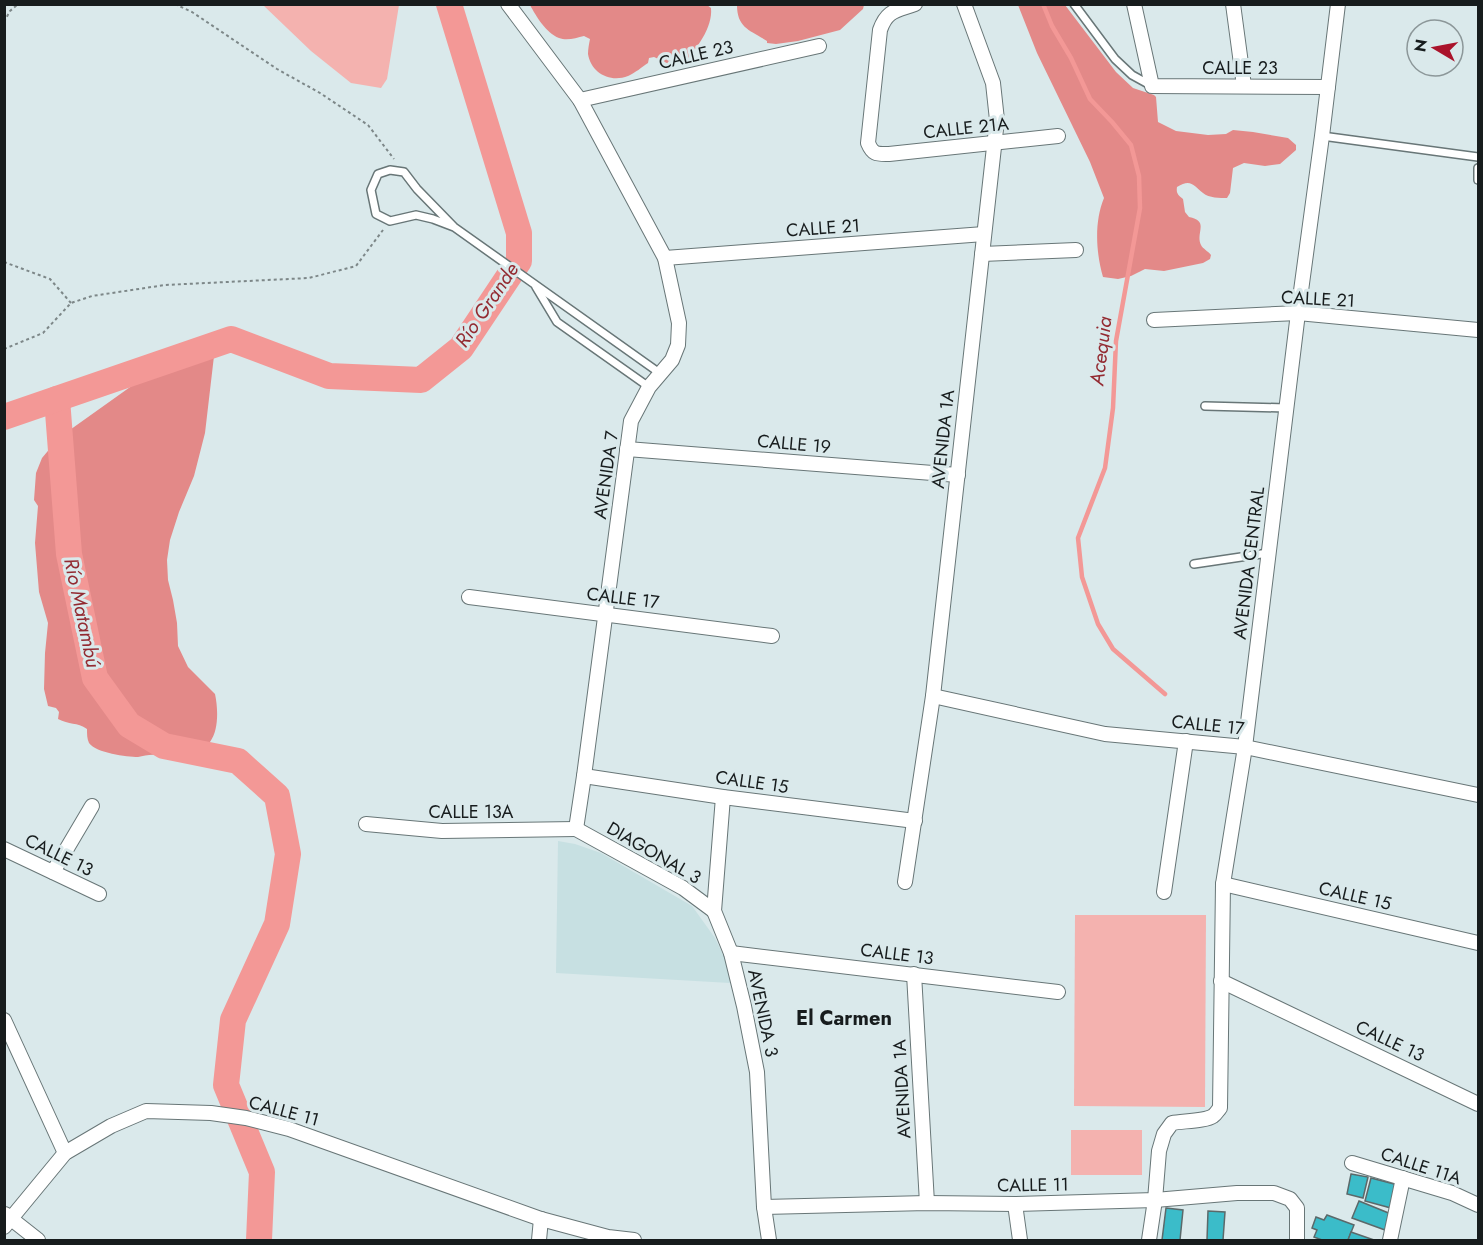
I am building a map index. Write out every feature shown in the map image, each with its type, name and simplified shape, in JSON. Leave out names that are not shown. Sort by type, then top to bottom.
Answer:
[{"type":"street","name":"AVENIDA 7","points":[[508,4],[580,100],[664,258],[679,323],[678,345],[672,360],[649,387],[631,422],[576,828]]},
{"type":"street","name":"CALLE 21A","points":[[915,4],[891,13],[884,19],[880,30],[868,143],[871,150],[877,154],[889,154],[1058,136]]},
{"type":"street","name":"AVENIDA 1A","points":[[905,882],[933,696],[997,120],[993,83],[964,4]]},
{"type":"street","points":[[1134,4],[1152,86]]},
{"type":"street","points":[[1233,4],[1244,86]]},
{"type":"street","name":"AVENIDA CENTRAL","points":[[1155,1200],[1159,1150],[1164,1134],[1172,1123],[1206,1119],[1213,1116],[1220,1108],[1223,884],[1245,747],[1338,4]]},
{"type":"street","name":"CALLE 23","points":[[580,100],[819,46]]},
{"type":"street","name":"CALLE 23","points":[[1152,86],[1328,87]]},
{"type":"street","name":"CALLE 21","points":[[664,258],[984,234]]},
{"type":"street","points":[[982,254],[1076,250]]},
{"type":"street","name":"CALLE 21","points":[[1154,320],[1298,313],[1479,330]]},
{"type":"street","name":"CALLE 19","points":[[627,449],[958,475]]},
{"type":"street","name":"CALLE 17","points":[[469,597],[772,636]]},
{"type":"street","name":"CALLE 17","points":[[933,696],[1105,734],[1245,747],[1479,795]]},
{"type":"street","points":[[1164,892],[1186,741]]},
{"type":"street","name":"CALLE 15","points":[[584,776],[723,797],[915,821]]},
{"type":"street","name":"AVENIDA 3","points":[[723,797],[714,911],[731,953],[757,1072],[764,1207],[769,1240]]},
{"type":"street","points":[[53,872],[92,806]]},
{"type":"street","name":"CALLE 13A","points":[[366,824],[442,831],[576,828]]},
{"type":"street","name":"DIAGONAL 3","points":[[576,828],[683,888],[714,911]]},
{"type":"street","name":"CALLE 13","points":[[4,849],[99,894]]},
{"type":"street","name":"CALLE 15","points":[[1223,884],[1479,943]]},
{"type":"street","name":"CALLE 13","points":[[731,953],[1058,992]]},
{"type":"street","name":"AVENIDA 1A","points":[[914,974],[927,1203]]},
{"type":"street","name":"CALLE 13","points":[[1221,981],[1479,1104]]},
{"type":"street","points":[[4,1020],[66,1153]]},
{"type":"street","name":"CALLE 11","points":[[7,1219],[66,1153],[111,1126],[146,1111],[211,1113],[246,1118],[289,1129],[542,1219],[608,1237],[634,1240]]},
{"type":"street","name":"CALLE 11A","points":[[1352,1163],[1452,1193],[1479,1205]]},
{"type":"street","points":[[1390,1240],[1403,1178]]},
{"type":"street","name":"CALLE 11","points":[[764,1207],[927,1203],[1015,1204],[1155,1200],[1237,1193],[1274,1193],[1290,1199],[1296,1208],[1296,1240]]},
{"type":"street","points":[[1149,1240],[1155,1200]]},
{"type":"street","points":[[1015,1204],[1020,1240]]},
{"type":"street","points":[[7,1219],[38,1240]]},
{"type":"street","points":[[539,1240],[542,1219]]},
{"type":"lane","points":[[1074,4],[1115,59],[1132,75],[1152,86]]},
{"type":"lane","points":[[1322,136],[1479,158]]},
{"type":"lane","points":[[1479,168],[1479,180]]},
{"type":"lane","points":[[454,227],[416,215],[390,221],[375,214],[371,190],[378,174],[390,170],[404,172],[417,189],[454,227],[661,374]]},
{"type":"lane","points":[[534,285],[557,322],[649,387]]},
{"type":"lane","points":[[1205,406],[1286,408]]},
{"type":"lane","points":[[1194,564],[1268,553]]},
{"type":"path","points":[[4,22],[10,11],[18,4]]},
{"type":"path","points":[[175,4],[192,12],[277,69],[320,93],[368,125],[404,172]]},
{"type":"path","points":[[4,349],[43,333],[71,303],[92,296],[165,285],[309,278],[356,266],[390,221]]},
{"type":"path","points":[[4,262],[50,279],[71,303]]},
{"type":"shaded area","points":[[737,4],[864,5],[863,9],[840,30],[776,44],[767,43],[742,24]]},
{"type":"shaded area","points":[[263,5],[399,5],[387,79],[381,88],[351,83],[311,51]]},
{"type":"shaded area","points":[[530,5],[707,5],[711,8],[711,16],[706,31],[684,63],[669,64],[654,57],[649,58],[648,63],[628,76],[615,78],[602,75],[593,66],[588,54],[590,39],[584,36],[565,39],[554,36],[542,24]]},
{"type":"shaded area","points":[[1018,5],[1065,5],[1116,72],[1133,88],[1156,97],[1158,122],[1176,131],[1208,135],[1226,134],[1233,130],[1253,132],[1288,138],[1296,145],[1296,150],[1280,164],[1265,166],[1244,163],[1233,168],[1230,193],[1227,198],[1208,196],[1189,183],[1177,187],[1178,194],[1183,199],[1185,212],[1189,217],[1199,221],[1200,241],[1211,255],[1210,259],[1203,263],[1164,271],[1145,269],[1118,279],[1103,277],[1097,237],[1104,198],[1090,162],[1037,53]]},
{"type":"shaded area","points":[[210,355],[214,356],[205,433],[194,476],[170,540],[167,560],[168,580],[177,623],[178,646],[188,667],[215,694],[217,712],[215,731],[207,745],[185,758],[154,755],[133,757],[112,754],[89,743],[87,729],[58,719],[59,712],[56,708],[48,706],[44,689],[48,623],[39,592],[35,543],[38,506],[34,500],[36,473],[42,458],[62,434],[133,385],[168,367]]},
{"type":"shaded area","points":[[558,841],[601,853],[692,906],[715,938],[726,961],[730,983],[556,973]]},
{"type":"shaded area","points":[[1075,915],[1206,915],[1205,1107],[1074,1106]]},
{"type":"shaded area","points":[[1071,1130],[1142,1130],[1142,1175],[1071,1175]]},
{"type":"building","points":[[1351,1174],[1368,1177],[1363,1198],[1347,1194]]},
{"type":"building","points":[[1371,1178],[1398,1185],[1391,1208],[1365,1201]]},
{"type":"building","points":[[1359,1201],[1391,1214],[1385,1230],[1352,1218]]},
{"type":"building","points":[[1166,1208],[1183,1210],[1180,1240],[1162,1240]]},
{"type":"building","points":[[1208,1211],[1225,1212],[1223,1240],[1207,1240]]},
{"type":"building","points":[[1327,1215],[1354,1225],[1348,1240],[1322,1240],[1314,1237],[1317,1230],[1312,1228],[1316,1217],[1324,1220]]},
{"type":"building","points":[[1351,1232],[1374,1240],[1348,1240]]},
{"type":"waterway","name":"Río Grande","points":[[4,417],[231,339],[329,376],[421,380],[461,348],[519,261],[519,233],[449,4]]},
{"type":"waterway","name":"Acequia","points":[[1043,4],[1090,99],[1131,145],[1139,176],[1140,208],[1116,341],[1113,408],[1105,468],[1078,538],[1082,577],[1098,624],[1113,649],[1165,694]]},
{"type":"waterway","name":"Río Matambú","points":[[57,399],[69,554],[95,678],[129,725],[164,746],[238,761],[277,796],[288,854],[277,924],[233,1020],[226,1085],[262,1172],[259,1240]]},
{"type":"district","name":"El Carmen","points":[[844,1018]]}]
